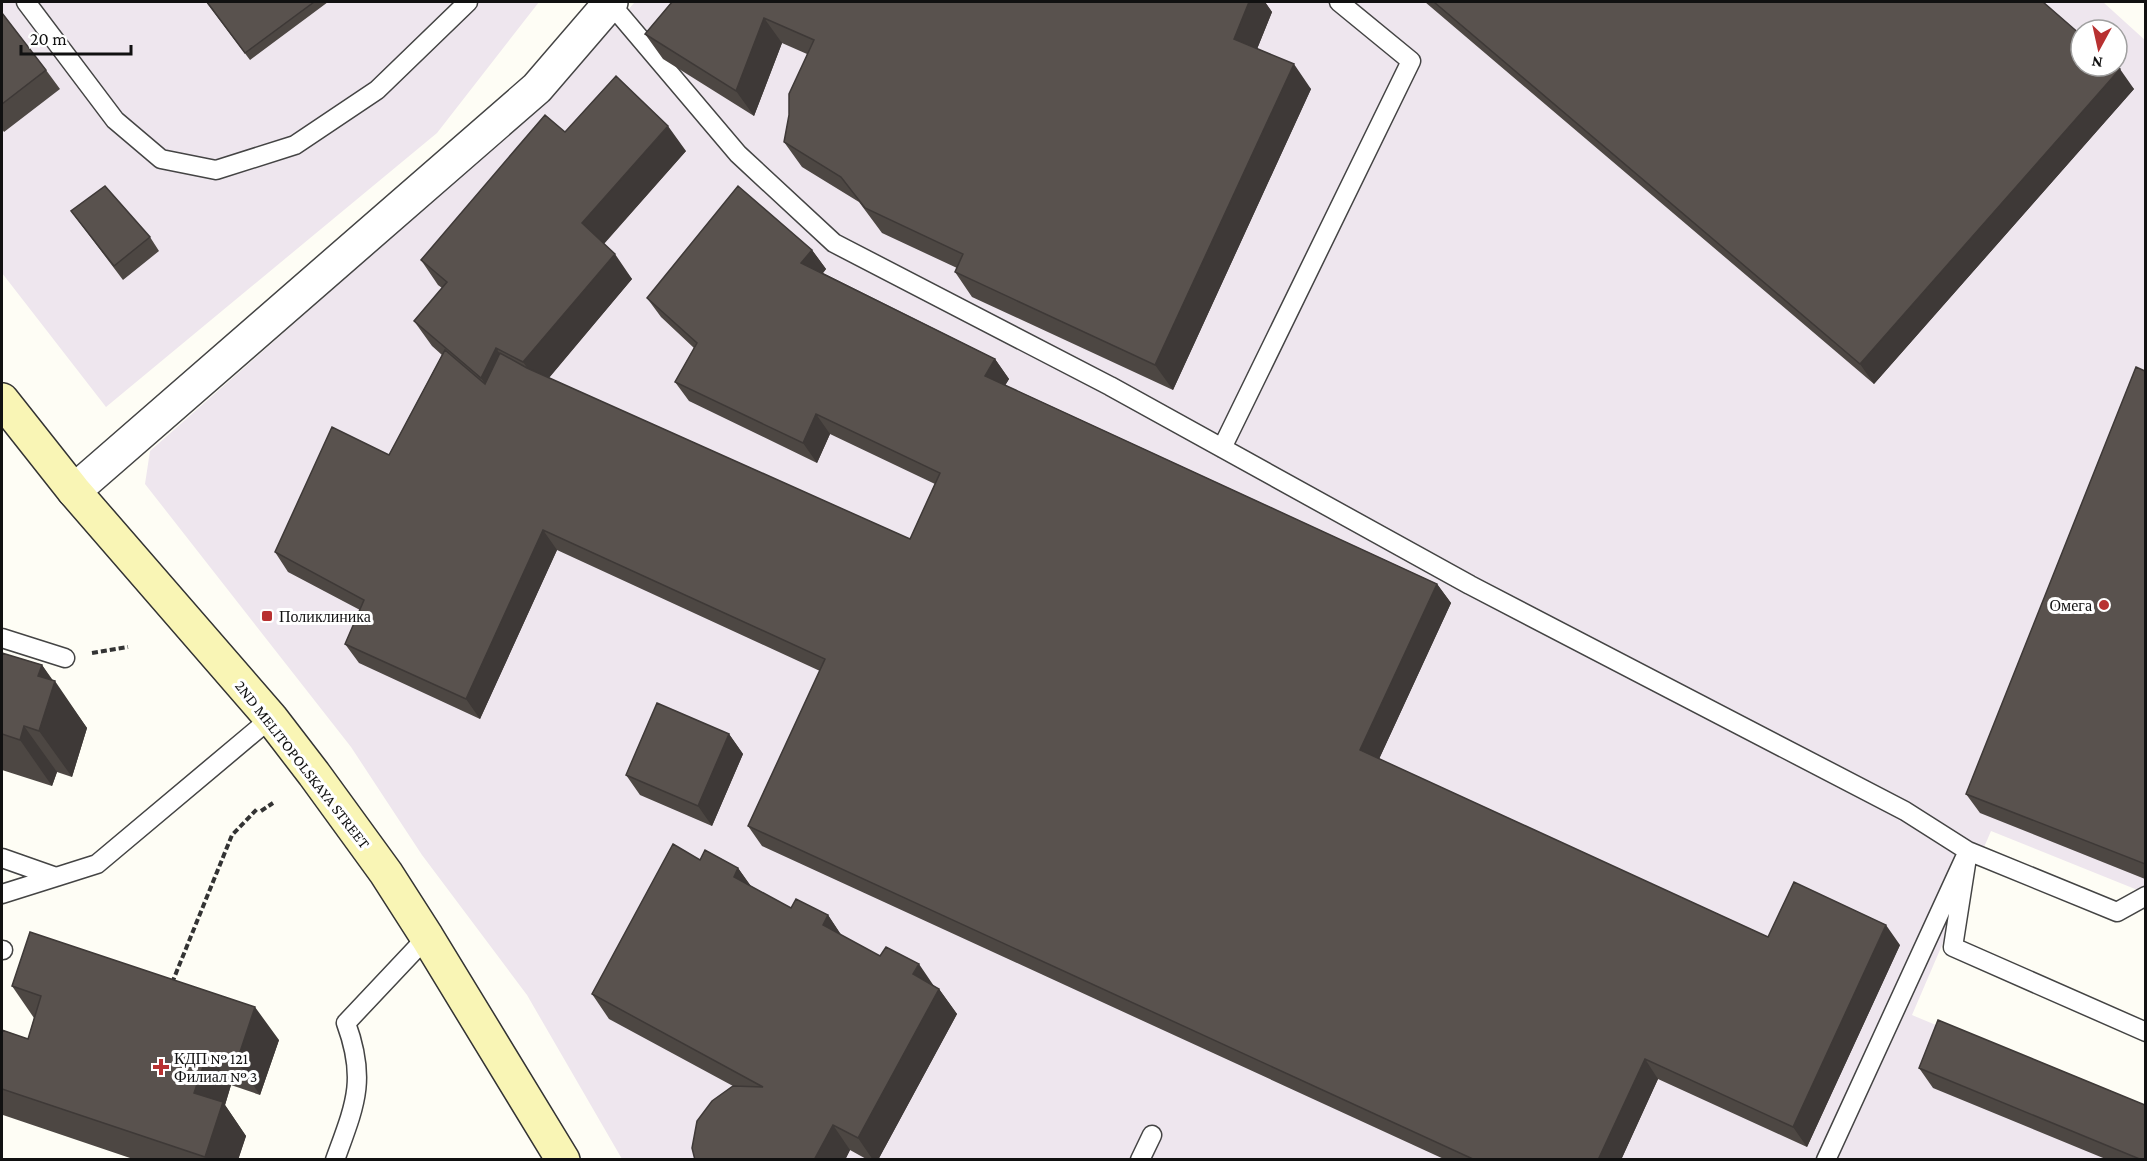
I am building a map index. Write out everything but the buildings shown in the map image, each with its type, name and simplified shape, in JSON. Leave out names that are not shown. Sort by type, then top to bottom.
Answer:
[{"type":"street","points":[[74,491],[537,88],[611,2]]},
{"type":"street","name":"2ND MELITOPOLSKAYA STREET","points":[[2,400],[74,491],[271,718],[386,873],[563,1160]]},
{"type":"lane","points":[[26,2],[115,120],[161,159],[216,170],[295,145],[377,90],[468,2]]},
{"type":"lane","points":[[611,2],[738,154],[834,243],[1110,386],[1470,585],[1905,811],[1968,851],[2117,912],[2145,896]]},
{"type":"lane","points":[[1222,448],[1411,61],[1339,2]]},
{"type":"lane","points":[[2,638],[65,658]]},
{"type":"lane","points":[[2,894],[97,864],[271,718]]},
{"type":"lane","points":[[1968,851],[1953,947],[2145,1032]]},
{"type":"lane","points":[[1826,1160],[1968,851]]},
{"type":"lane","points":[[2,858],[56,877]]},
{"type":"lane","points":[[335,1160],[355,1104],[358,1078],[357,1061],[346,1023],[427,937]]},
{"type":"lane","points":[[1140,1160],[1152,1135]]},
{"type":"path","points":[[65,658],[128,647]]},
{"type":"path","points":[[171,985],[232,835],[259,809],[273,802]]},
{"type":"shaded area","points":[[2,2],[539,2],[437,133],[106,407],[2,273]]},
{"type":"shaded area","points":[[635,2],[2103,2],[2121,18],[2069,18],[2069,78],[2129,78],[2129,26],[2146,41],[2145,893],[1991,831],[1912,1015],[2145,1113],[2145,1159],[622,1159],[527,995],[422,855],[351,747],[145,484],[150,451],[551,96]]},
{"type":"place","name":"Омега","points":[[2104,605]]},
{"type":"place","name":"Поликлиника","points":[[267,616]]},
{"type":"place","name":"КДП № 121 Филиал № 3","points":[[161,1067]]}]
